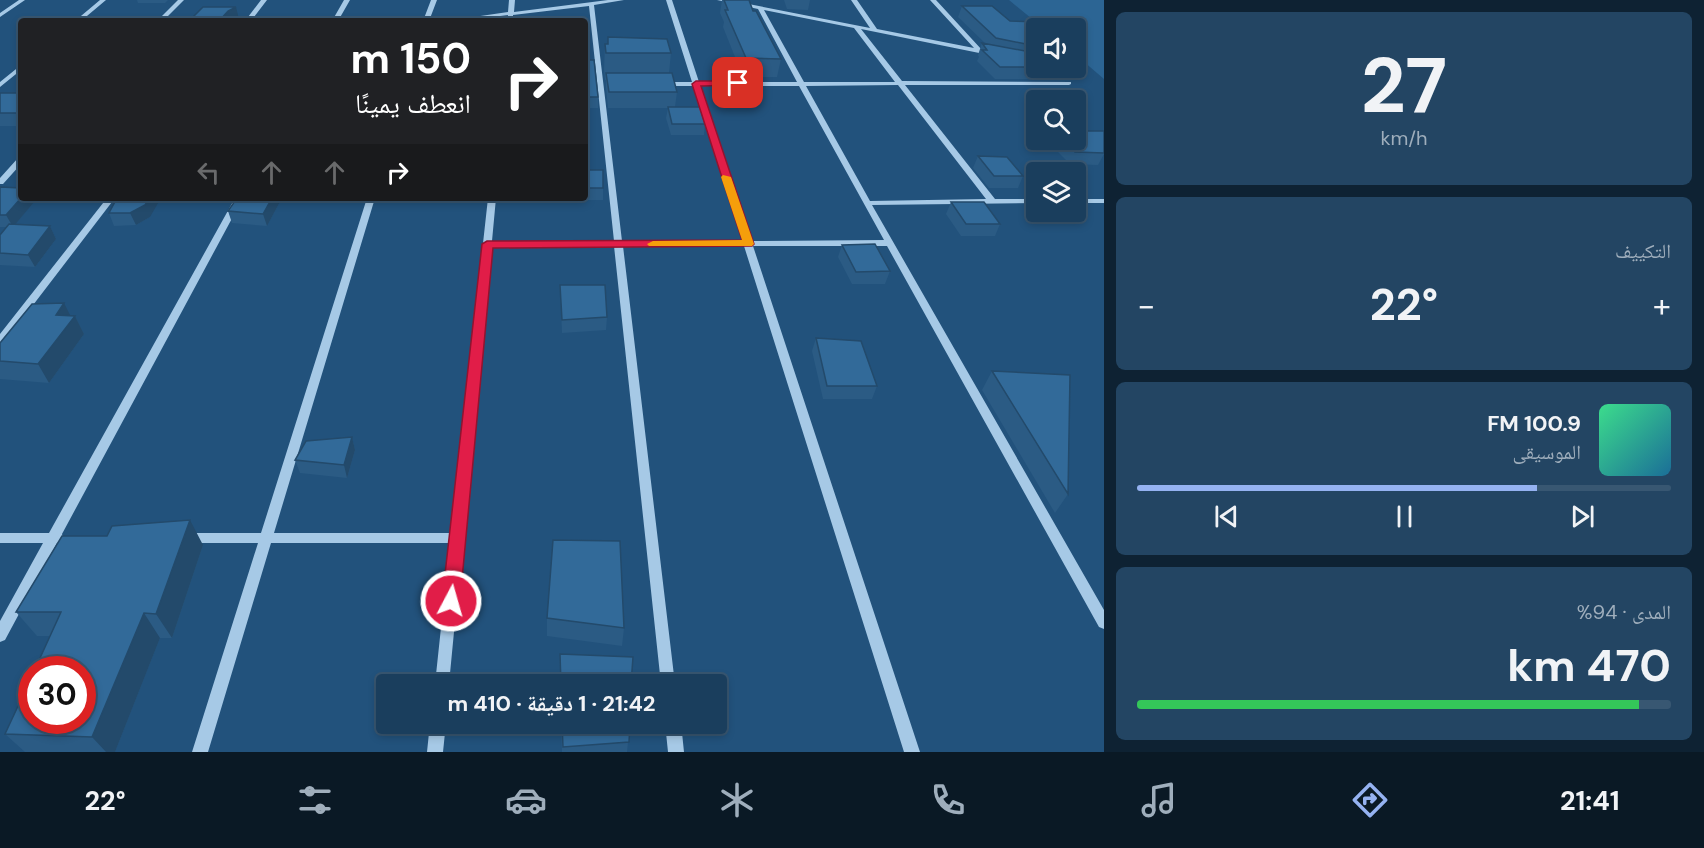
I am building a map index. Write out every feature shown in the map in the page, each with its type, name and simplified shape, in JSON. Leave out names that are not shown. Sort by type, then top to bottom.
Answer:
[{"type":"street","points":[[0,15],[22,0]]},
{"type":"street","points":[[82,18],[103,0]]},
{"type":"street","points":[[163,18],[181,0]]},
{"type":"street","points":[[250,18],[264,0]]},
{"type":"street","points":[[337,18],[347,0]]},
{"type":"street","points":[[427,18],[434,0]]},
{"type":"street","points":[[510,18],[512,0]]},
{"type":"street","points":[[475,18],[621,0]]},
{"type":"street","points":[[669,0],[912,752]]},
{"type":"street","points":[[720,0],[1003,55]]},
{"type":"street","points":[[854,0],[875,31]]},
{"type":"street","points":[[933,0],[980,51]]},
{"type":"street","points":[[591,4],[667,674]]},
{"type":"street","points":[[760,8],[867,204],[1104,623]]},
{"type":"street","points":[[856,27],[992,201]]},
{"type":"street","points":[[0,85],[18,70]]},
{"type":"street","points":[[0,76],[18,73]]},
{"type":"street","points":[[648,84],[1070,83]]},
{"type":"street","points":[[600,84],[612,84]]},
{"type":"street","points":[[0,182],[18,163]]},
{"type":"street","points":[[0,341],[109,201]]},
{"type":"street","points":[[0,635],[59,538],[237,201]]},
{"type":"street","points":[[200,752],[370,201]]},
{"type":"street","points":[[443,674],[492,201]]},
{"type":"street","points":[[867,204],[1026,201]]},
{"type":"street","points":[[1086,201],[1104,201]]},
{"type":"street","points":[[487,244],[891,243]]},
{"type":"street","points":[[0,538],[59,538]]},
{"type":"street","points":[[171,538],[457,538]]},
{"type":"street","points":[[435,752],[437,734]]},
{"type":"street","points":[[674,734],[676,752]]},
{"type":"shaded area","points":[[1009,0],[1104,0],[1104,79],[1086,64],[1086,18],[1031,18]]},
{"type":"building","points":[[724,0],[749,0],[781,59],[746,58],[725,10],[728,10]]},
{"type":"building","points":[[962,6],[992,6],[1010,21],[1026,22],[1026,44],[996,38]]},
{"type":"building","points":[[203,7],[236,7],[222,18],[192,18]]},
{"type":"building","points":[[608,37],[667,39],[671,53],[606,53],[605,44],[608,44]]},
{"type":"building","points":[[982,43],[1026,51],[1026,67],[1000,67],[982,50],[987,50]]},
{"type":"building","points":[[588,60],[594,60],[598,97],[588,97]]},
{"type":"building","points":[[606,73],[672,73],[677,92],[609,92]]},
{"type":"building","points":[[0,93],[18,93],[18,113],[0,113]]},
{"type":"building","points":[[668,107],[700,107],[705,124],[672,124]]},
{"type":"building","points":[[1086,131],[1104,131],[1104,153],[1073,150],[1086,150]]},
{"type":"building","points":[[978,156],[1007,157],[1023,176],[994,176]]},
{"type":"building","points":[[588,170],[603,170],[603,188],[588,188]]},
{"type":"building","points":[[0,187],[18,188],[18,201],[6,215],[0,215]]},
{"type":"building","points":[[115,201],[148,201],[130,213],[109,213]]},
{"type":"building","points":[[235,201],[270,201],[263,214],[228,211]]},
{"type":"building","points":[[951,202],[984,202],[1000,224],[966,224]]},
{"type":"building","points":[[9,224],[50,226],[28,255],[0,253],[0,235]]},
{"type":"building","points":[[875,244],[890,271],[856,272],[842,245]]},
{"type":"building","points":[[560,285],[605,285],[607,317],[562,320]]},
{"type":"building","points":[[64,303],[56,315],[75,316],[38,364],[0,361],[0,343],[32,304]]},
{"type":"building","points":[[816,338],[861,341],[877,386],[827,386]]},
{"type":"building","points":[[992,371],[1070,375],[1068,494]]},
{"type":"building","points":[[352,437],[344,465],[295,460],[306,441]]},
{"type":"building","points":[[190,520],[156,614],[144,613],[96,727],[96,656],[41,656],[61,612],[16,612],[62,536],[107,536],[112,526]]},
{"type":"building","points":[[553,540],[620,541],[624,628],[547,618]]},
{"type":"building","points":[[560,654],[633,657],[632,674],[561,674]]},
{"type":"building","points":[[18,706],[18,734],[93,734],[92,737],[5,734]]},
{"type":"building","points":[[562,734],[629,734],[629,742],[563,747]]},
{"type":"slow traffic","points":[[653,244],[748,244],[726,177]]},
{"type":"route","points":[[451,601],[487,244],[748,244],[696,84],[738,83]]}]
